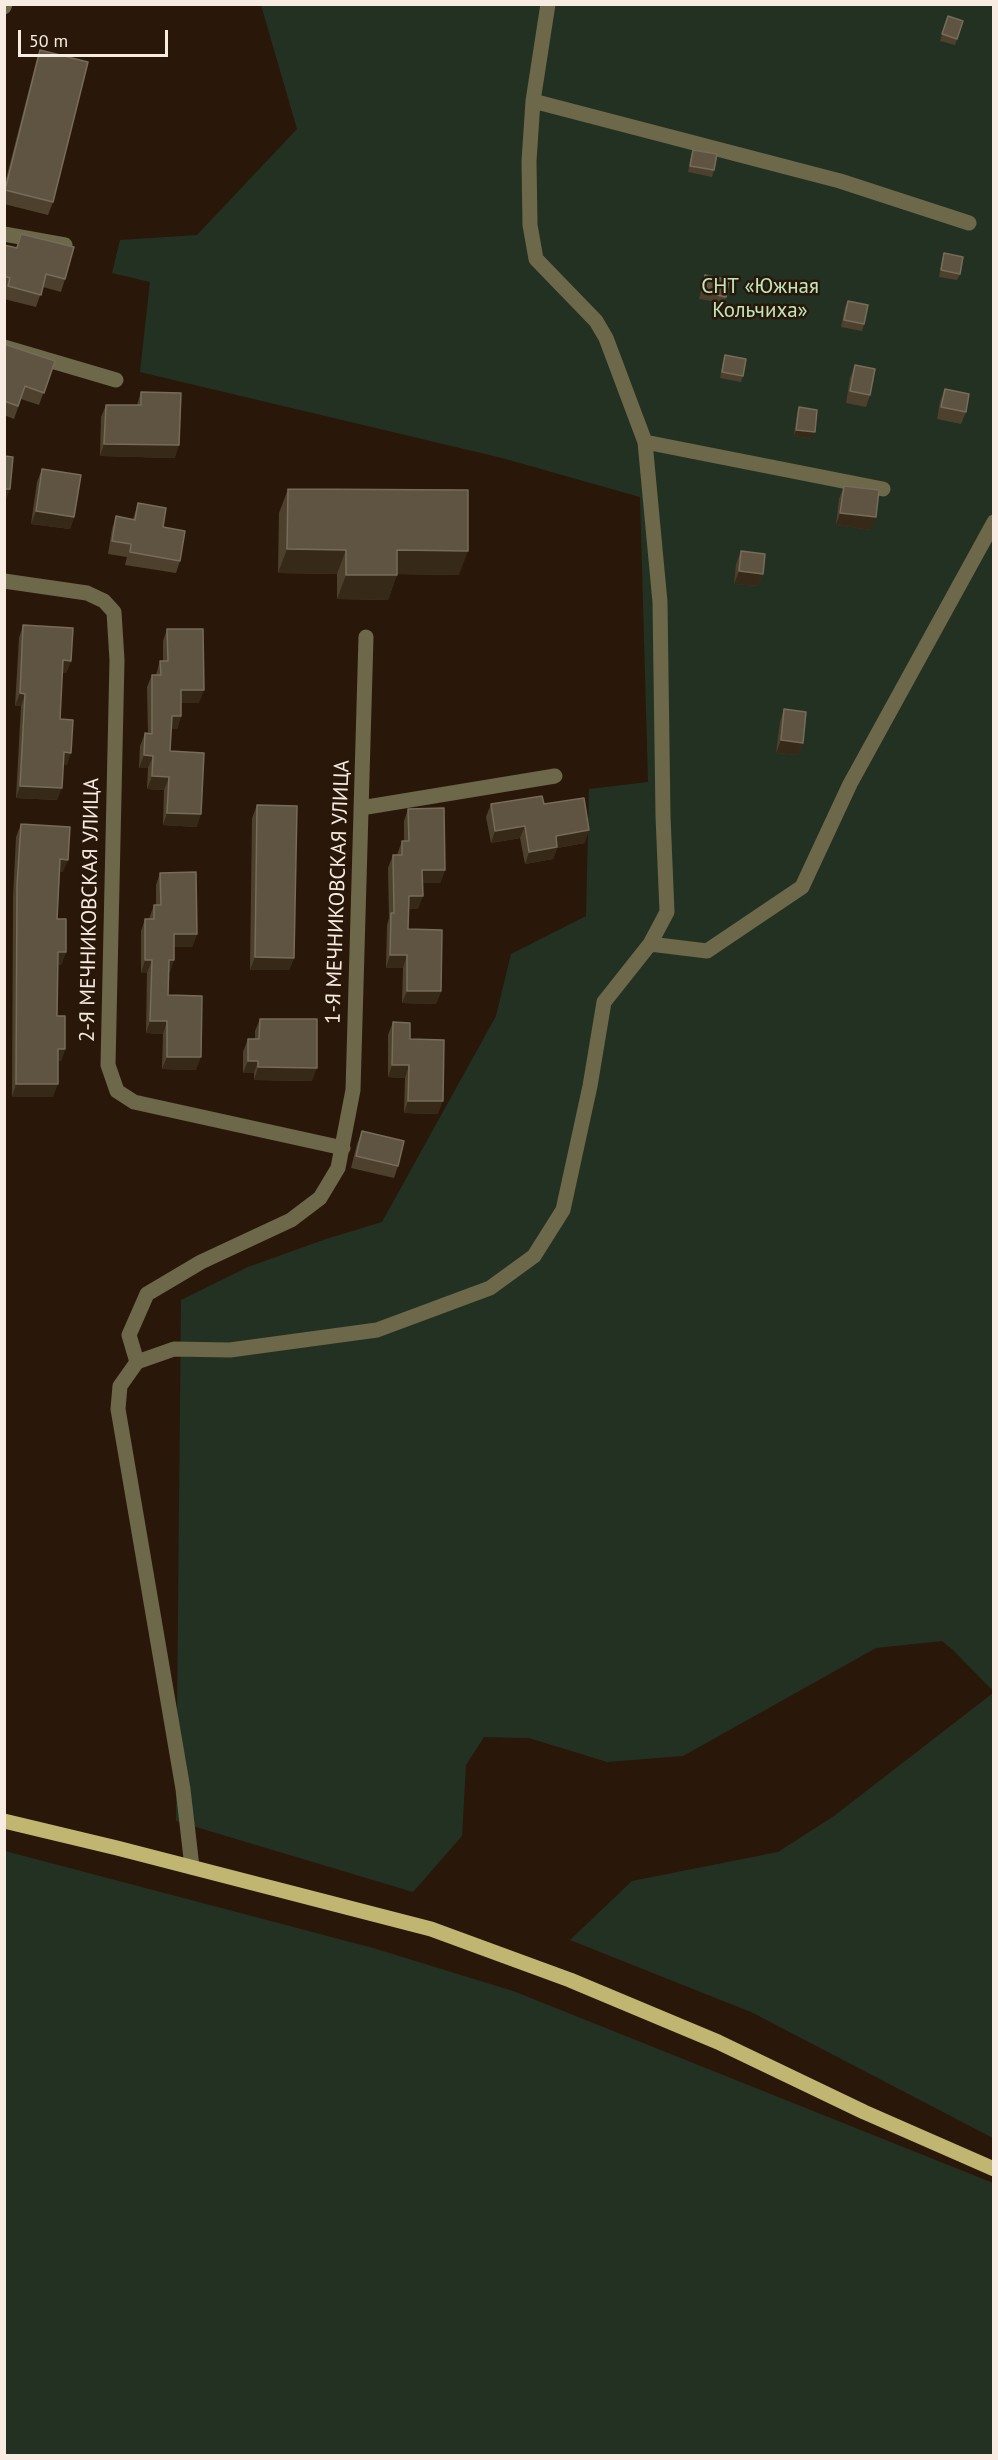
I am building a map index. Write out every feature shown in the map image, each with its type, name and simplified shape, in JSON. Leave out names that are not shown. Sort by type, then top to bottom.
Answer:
[{"type":"main road","points":[[4,1821],[432,1929],[570,1980],[718,2042],[864,2112],[993,2169]]},
{"type":"street","points":[[192,1867],[183,1789],[118,1409],[120,1386],[137,1362],[174,1349],[230,1350],[377,1330],[490,1288],[534,1256],[563,1210],[590,1086],[604,1002],[650,944],[667,912],[660,602],[645,442],[606,338],[596,321],[536,259],[530,225],[529,161],[533,101],[548,4]]},
{"type":"street","points":[[533,101],[840,181],[969,223]]},
{"type":"street","points":[[4,234],[65,245]]},
{"type":"street","points":[[4,346],[117,380]]},
{"type":"street","points":[[645,442],[883,489]]},
{"type":"street","points":[[650,944],[708,951],[802,887],[850,784],[993,522]]},
{"type":"street","name":"2-Я МЕЧНИКОВСКАЯ УЛИЦА","points":[[4,581],[87,593],[104,601],[114,612],[117,660],[108,1065],[117,1091],[134,1102],[343,1148]]},
{"type":"street","name":"1-Я МЕЧНИКОВСКАЯ УЛИЦА","points":[[137,1362],[129,1335],[147,1294],[201,1262],[291,1220],[320,1198],[338,1168],[353,1090],[366,637]]},
{"type":"street","points":[[361,808],[555,776]]},
{"type":"green space","name":"СНТ «Южная Кольчиха»","points":[[261,5],[993,5],[993,1691],[942,1641],[876,1648],[683,1756],[607,1762],[529,1738],[484,1737],[466,1765],[462,1836],[413,1892],[176,1821],[181,1300],[248,1267],[382,1222],[496,1016],[511,954],[586,916],[589,789],[648,782],[640,497],[502,458],[140,372],[150,282],[112,273],[120,240],[197,235],[297,129]]},
{"type":"green space","points":[[993,1693],[993,2138],[751,2012],[570,1940],[632,1881],[778,1852],[834,1816]]},
{"type":"green space","points":[[5,1851],[373,1948],[513,1991],[993,2183],[993,2455],[5,2455]]},
{"type":"building","points":[[948,16],[963,21],[957,39],[942,34]]},
{"type":"building","points":[[40,50],[88,62],[53,202],[5,190]]},
{"type":"building","points":[[693,150],[717,154],[714,170],[690,166]]},
{"type":"building","points":[[21,234],[74,247],[65,279],[46,274],[41,295],[8,286],[10,278],[4,276],[4,245],[17,248]]},
{"type":"building","points":[[944,253],[963,257],[960,274],[941,270]]},
{"type":"building","points":[[705,275],[729,280],[726,297],[702,292]]},
{"type":"building","points":[[848,301],[868,305],[864,324],[844,320]]},
{"type":"building","points":[[4,344],[55,361],[44,393],[25,386],[18,406],[4,401]]},
{"type":"building","points":[[725,355],[746,359],[743,376],[722,372]]},
{"type":"building","points":[[855,365],[875,369],[870,395],[850,391]]},
{"type":"building","points":[[945,389],[969,394],[966,412],[941,407]]},
{"type":"building","points":[[141,392],[181,393],[179,445],[104,444],[106,405],[141,405]]},
{"type":"building","points":[[799,407],[817,410],[815,432],[796,430]]},
{"type":"building","points":[[4,456],[13,457],[10,489],[4,489]]},
{"type":"building","points":[[42,469],[81,475],[74,517],[36,511]]},
{"type":"building","points":[[844,486],[879,490],[876,517],[840,513]]},
{"type":"building","points":[[288,489],[468,490],[468,551],[397,550],[397,575],[346,575],[346,550],[287,549]]},
{"type":"building","points":[[138,503],[166,508],[163,527],[185,531],[180,561],[130,552],[131,544],[112,541],[116,516],[135,520]]},
{"type":"building","points":[[741,551],[765,554],[763,574],[739,571]]},
{"type":"building","points":[[23,625],[73,628],[71,661],[63,660],[60,719],[73,720],[71,753],[64,752],[62,788],[20,786],[25,694],[20,693]]},
{"type":"building","points":[[167,629],[203,629],[204,690],[181,690],[181,716],[172,716],[170,751],[204,753],[201,814],[167,813],[169,777],[152,776],[153,756],[144,755],[145,733],[152,734],[152,675],[161,675],[160,661],[168,661]]},
{"type":"building","points":[[784,709],[806,712],[803,743],[781,740]]},
{"type":"building","points":[[542,796],[544,804],[584,798],[589,830],[556,836],[557,847],[529,852],[525,826],[495,831],[491,804]]},
{"type":"building","points":[[257,805],[297,806],[294,958],[255,957]]},
{"type":"building","points":[[444,808],[445,870],[422,870],[423,896],[409,896],[408,929],[442,930],[441,991],[407,991],[407,955],[390,955],[391,913],[394,913],[393,855],[402,855],[402,841],[409,841],[408,809]]},
{"type":"building","points":[[21,824],[70,827],[68,860],[60,859],[57,919],[66,919],[66,952],[58,952],[57,1016],[65,1016],[65,1049],[58,1049],[58,1084],[16,1084],[17,885]]},
{"type":"building","points":[[196,872],[197,934],[174,934],[174,960],[169,960],[168,995],[202,996],[201,1057],[167,1057],[167,1021],[150,1021],[152,960],[145,960],[145,919],[154,919],[154,905],[161,905],[160,873]]},
{"type":"building","points":[[260,1019],[317,1019],[317,1068],[258,1067],[258,1061],[248,1061],[248,1039],[259,1039]]},
{"type":"building","points":[[393,1022],[410,1023],[410,1039],[444,1040],[443,1101],[408,1101],[409,1065],[392,1065]]},
{"type":"building","points":[[362,1131],[404,1141],[398,1166],[356,1156]]}]
